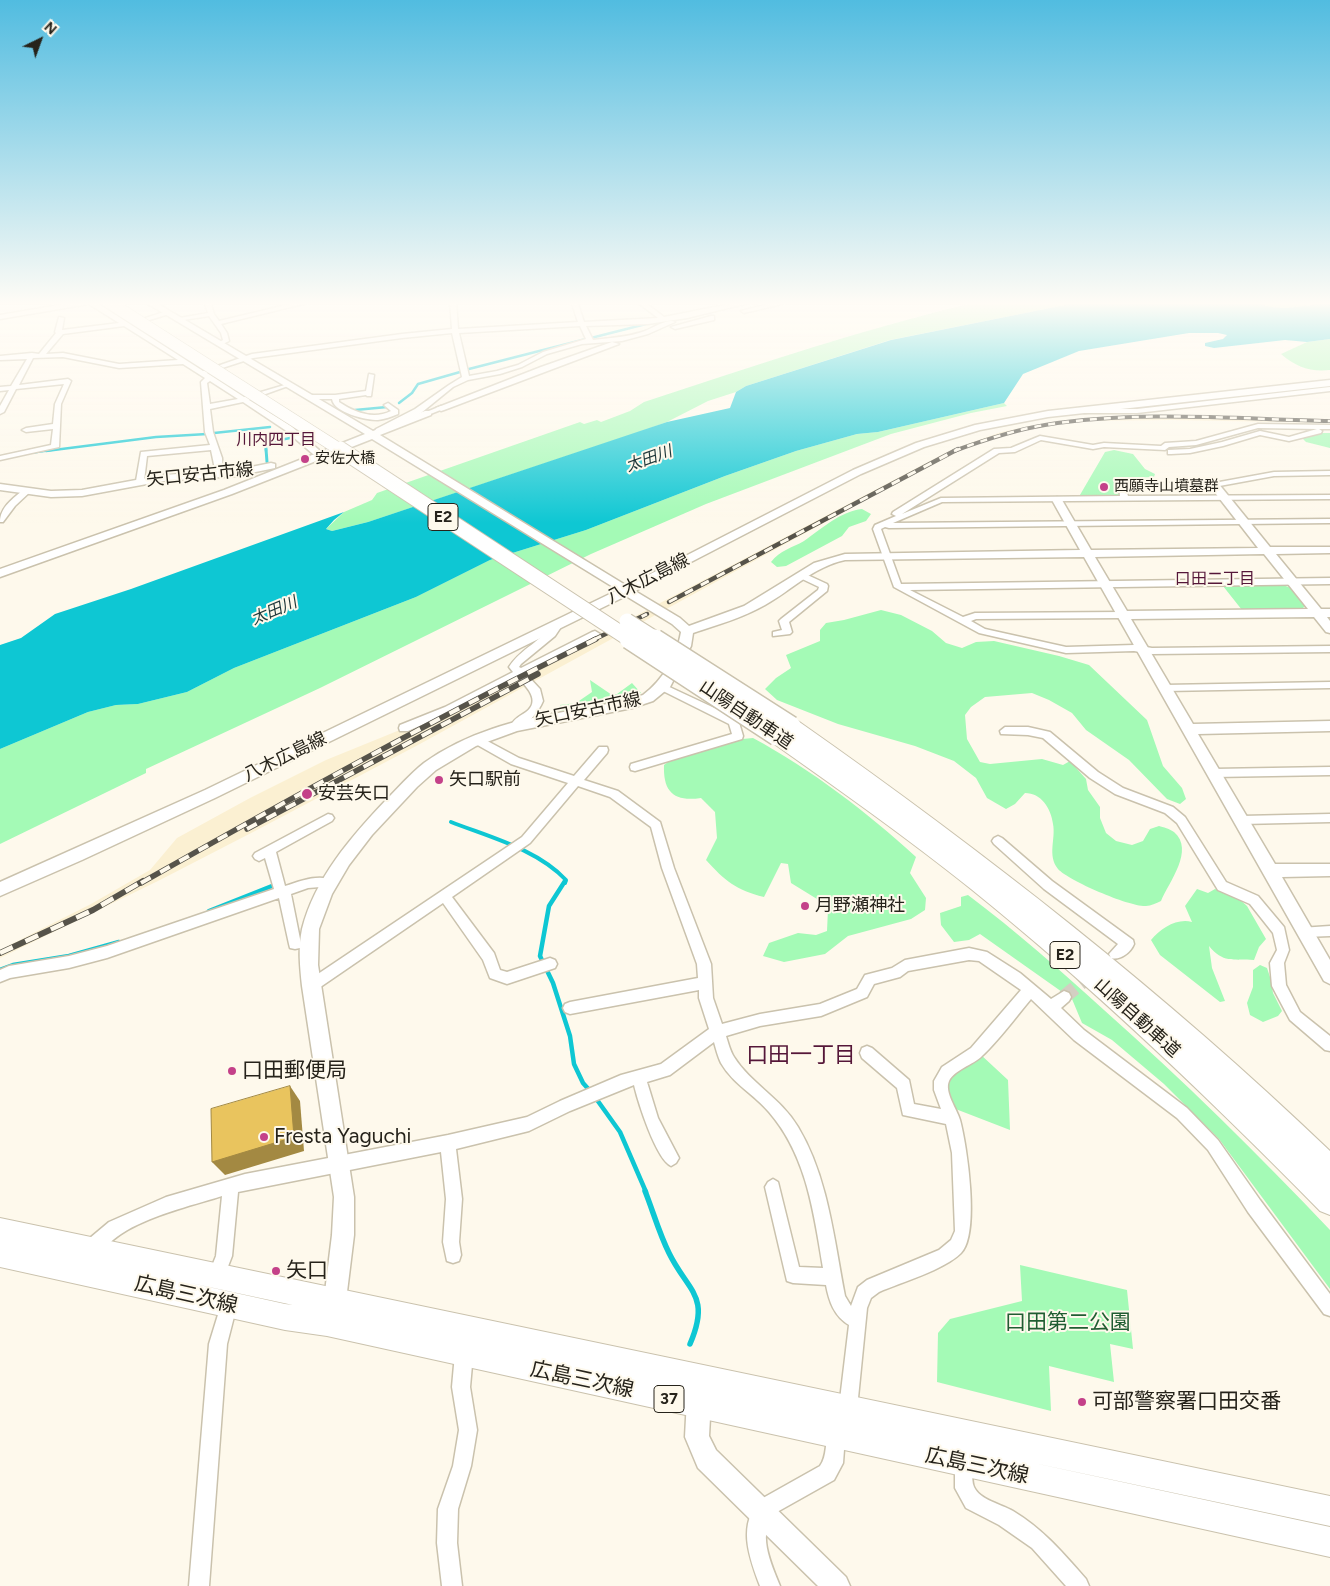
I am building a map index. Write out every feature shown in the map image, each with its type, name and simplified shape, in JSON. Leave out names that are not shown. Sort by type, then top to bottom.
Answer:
[{"type":"highway","name":"山陽自動車道","points":[[225,375],[908,808],[1089,950],[1196,1044],[1330,1170]]},
{"type":"highway","name":"山陽自動車道","points":[[242,375],[334,432],[784,731],[878,807],[979,883],[1074,962],[1180,1056],[1330,1201]]},
{"type":"main road","name":"広島三次線","points":[[0,1230],[9,1253]]},
{"type":"main road","name":"広島三次線","points":[[9,1253],[90,1249],[216,1276],[464,1354],[1330,1542]]},
{"type":"main road","name":"広島三次線","points":[[9,1253],[285,1317],[331,1312],[702,1377],[1330,1511]]},
{"type":"street","points":[[0,412],[20,375]]},
{"type":"street","points":[[205,375],[301,438],[316,452]]},
{"type":"street","points":[[270,375],[375,436],[676,621],[686,631],[749,609],[817,564],[829,559],[886,556],[1330,550]]},
{"type":"street","points":[[375,436],[418,411],[451,386],[466,378],[490,375]]},
{"type":"street","points":[[2,571],[228,492],[528,375]]},
{"type":"street","points":[[210,378],[204,382],[209,432],[220,474]]},
{"type":"street","points":[[308,397],[370,394],[373,379]]},
{"type":"street","points":[[0,389],[68,380],[58,404],[55,447],[0,458]]},
{"type":"street","name":"八木広島線","points":[[0,889],[210,794],[558,624],[621,588],[857,472],[920,445],[978,428],[1026,417],[1330,383]]},
{"type":"street","points":[[207,407],[244,400],[286,385]]},
{"type":"street","points":[[1077,410],[1137,410],[1330,389]]},
{"type":"street","points":[[335,396],[336,403],[343,408],[374,418],[384,418],[395,412],[388,405]]},
{"type":"street","points":[[26,430],[56,426]]},
{"type":"street","points":[[878,526],[997,451],[1012,450],[1040,438],[1093,447],[1111,443],[1165,448],[1165,445],[1196,443],[1258,426],[1330,427]]},
{"type":"street","points":[[1111,443],[1122,449],[1148,452],[1190,451],[1223,444],[1260,432],[1289,439],[1315,431],[1330,431]]},
{"type":"street","name":"矢口安古市線","points":[[0,487],[47,494],[68,494],[90,492],[140,481],[178,476],[253,472],[375,436]]},
{"type":"street","points":[[140,481],[144,454],[214,446]]},
{"type":"street","points":[[1125,499],[1123,493],[1126,485],[1214,485],[1274,474],[1330,474]]},
{"type":"street","points":[[1214,485],[1293,582],[1324,613],[1330,629]]},
{"type":"street","points":[[0,520],[12,504],[27,491]]},
{"type":"street","points":[[878,526],[941,500],[1330,497]]},
{"type":"street","points":[[1057,500],[1330,976]]},
{"type":"street","points":[[906,516],[906,522],[914,526]]},
{"type":"street","points":[[878,526],[1330,521]]},
{"type":"street","points":[[878,526],[877,529],[898,588],[982,631],[1066,650],[1330,648]]},
{"type":"street","points":[[776,634],[787,632],[784,621],[822,591],[824,586],[802,575]]},
{"type":"street","points":[[898,588],[1330,582]]},
{"type":"street","points":[[963,621],[975,616],[1324,613]]},
{"type":"street","points":[[516,725],[533,712],[538,701],[536,691],[514,667],[517,662],[552,634],[558,624]]},
{"type":"street","name":"矢口安古市線","points":[[331,1312],[343,1235],[344,1197],[308,958],[311,931],[318,906],[328,883],[362,836],[415,780],[446,756],[478,740],[516,725],[632,703],[648,698],[663,687],[685,646],[686,631]]},
{"type":"street","points":[[404,728],[449,709],[595,634]]},
{"type":"street","points":[[1165,688],[1330,685]]},
{"type":"street","points":[[635,767],[738,736],[734,722],[663,687]]},
{"type":"street","points":[[1188,729],[1330,726]]},
{"type":"street","points":[[1005,731],[1028,730],[1046,735],[1094,775],[1119,791],[1169,810],[1181,820],[1222,886],[1254,900],[1279,931],[1283,950],[1277,963],[1279,986],[1295,1016],[1330,1045]]},
{"type":"street","points":[[478,740],[515,761],[614,794],[656,825],[668,868],[704,964],[706,998],[727,1060],[745,1081],[774,1106],[793,1132],[809,1167],[821,1209],[837,1298],[846,1314],[857,1321]]},
{"type":"street","points":[[311,986],[526,840],[575,780],[603,750]]},
{"type":"street","points":[[1214,773],[1330,771]]},
{"type":"street","points":[[295,944],[286,897],[281,892],[264,853],[328,818]]},
{"type":"street","points":[[1242,820],[1330,818]]},
{"type":"street","points":[[998,841],[1048,886],[1128,944],[1116,954]]},
{"type":"street","points":[[1270,871],[1330,870]]},
{"type":"street","points":[[0,976],[9,972],[69,962],[107,952],[308,883],[328,883]]},
{"type":"street","points":[[444,895],[489,957],[495,974],[507,978],[550,964]]},
{"type":"street","points":[[1305,932],[1330,931]]},
{"type":"street","points":[[90,1249],[115,1228],[166,1205],[231,1186],[338,1163],[448,1144],[529,1124],[621,1082],[665,1070],[716,1032],[760,1020],[821,1010],[862,993],[870,979],[895,973],[905,966],[969,954],[982,956],[1030,990],[1051,1007],[1079,1035],[1182,1113],[1213,1145],[1254,1206],[1330,1308]]},
{"type":"street","points":[[570,1008],[705,983]]},
{"type":"street","points":[[848,1408],[857,1321],[864,1293],[873,1286],[945,1256],[957,1246],[962,1231],[960,1152],[952,1118],[940,1090],[941,1081],[947,1072],[976,1053],[1030,990]]},
{"type":"street","points":[[1051,1007],[1064,997]]},
{"type":"street","points":[[867,1053],[904,1085],[908,1110],[952,1118]]},
{"type":"street","points":[[639,1077],[644,1103],[671,1158]]},
{"type":"street","points":[[448,1144],[454,1199],[451,1242],[453,1255]]},
{"type":"street","points":[[216,1276],[224,1256],[231,1186]]},
{"type":"street","points":[[773,1187],[793,1275],[833,1277]]},
{"type":"street","points":[[199,1586],[218,1344],[229,1304]]},
{"type":"street","points":[[452,1586],[447,1543],[448,1510],[462,1466],[468,1430],[461,1387],[464,1354]]},
{"type":"street","points":[[702,1377],[698,1406],[697,1437],[707,1459],[837,1586]]},
{"type":"street","points":[[770,1586],[759,1557],[756,1528],[762,1512],[770,1505],[826,1473],[834,1463],[836,1436]]},
{"type":"street","points":[[964,1463],[964,1488],[973,1501],[1006,1518],[1039,1541],[1079,1586]]},
{"type":"shaded area","points":[[1124,417],[1330,419],[1330,423],[1171,420],[1081,421],[1043,426],[984,440],[902,480],[418,745],[255,831],[160,880],[0,958],[0,950],[91,904],[150,870],[177,838],[250,798],[326,760],[449,710],[565,653],[951,450],[1001,432],[1041,424],[1078,419]]},
{"type":"green space","points":[[727,375],[780,375],[708,401],[667,422],[639,432],[368,522],[332,531],[326,529],[344,512],[372,500],[377,493],[580,422],[584,424],[597,420],[601,422],[630,411],[644,402]]},
{"type":"green space","points":[[1004,403],[1007,406],[971,413],[891,434],[706,504],[591,554],[320,688],[146,769],[146,773],[0,844],[0,749],[88,712],[116,705],[138,704],[187,692],[234,668],[416,597],[490,560],[586,530],[725,476],[796,451],[857,434],[878,432]]},
{"type":"green space","points":[[1318,433],[1330,433],[1330,448],[1306,442],[1302,438]]},
{"type":"green space","points":[[1114,450],[1133,454],[1145,469],[1155,474],[1154,477],[1121,478],[1126,485],[1125,499],[1077,500],[1105,452]]},
{"type":"green space","points":[[862,509],[871,514],[866,521],[849,527],[842,536],[786,566],[777,567],[771,562],[782,552],[804,541],[839,517],[854,510]]},
{"type":"green space","points":[[1283,585],[1291,588],[1305,606],[1301,610],[1242,610],[1223,586]]},
{"type":"green space","points":[[881,610],[901,615],[932,631],[946,643],[962,648],[976,642],[994,641],[1089,665],[1147,720],[1163,766],[1182,788],[1186,799],[1180,804],[1167,799],[1129,760],[1086,730],[1072,713],[1049,700],[1032,693],[985,697],[971,707],[965,715],[967,739],[980,762],[990,764],[1042,759],[1063,765],[1070,761],[1086,779],[1088,790],[1100,807],[1100,818],[1106,833],[1116,841],[1132,845],[1143,841],[1150,829],[1159,826],[1174,832],[1180,839],[1181,857],[1161,901],[1146,906],[1114,898],[1074,880],[1058,869],[1052,853],[1054,830],[1052,818],[1044,802],[1036,796],[1025,793],[1015,804],[1006,809],[987,798],[976,778],[954,761],[915,746],[838,724],[777,700],[765,689],[776,678],[791,668],[786,655],[820,641],[820,630],[826,623]]},
{"type":"green space","points":[[590,680],[612,695],[617,694],[632,683],[641,693],[599,705],[559,713],[560,705],[576,703],[592,692]]},
{"type":"green space","points":[[753,738],[818,778],[878,824],[916,857],[910,873],[926,898],[925,910],[911,919],[848,936],[825,954],[784,962],[763,956],[769,943],[798,933],[816,935],[827,931],[828,909],[817,899],[791,883],[788,864],[781,863],[764,897],[738,888],[725,879],[706,860],[717,838],[715,812],[701,798],[684,798],[672,793],[668,788],[664,774],[664,765],[683,754],[719,743]]},
{"type":"green space","points":[[1197,889],[1208,893],[1215,889],[1238,898],[1247,906],[1266,939],[1259,947],[1254,960],[1224,958],[1209,946],[1212,968],[1225,1001],[1220,1002],[1160,955],[1151,940],[1170,925],[1181,921],[1192,922],[1185,906]]},
{"type":"green space","points":[[968,895],[1037,951],[1163,1063],[1248,1145],[1330,1230],[1330,1289],[1219,1139],[1164,1084],[1112,1040],[1082,1023],[1072,999],[980,934],[969,940],[954,942],[941,925],[940,913],[961,906],[961,897]]},
{"type":"green space","points":[[1260,965],[1267,968],[1273,993],[1282,1011],[1278,1016],[1263,1022],[1250,1015],[1247,1003],[1253,987],[1253,970]]},
{"type":"green space","points":[[980,1054],[1008,1080],[1010,1130],[953,1108],[946,1086],[949,1075]]},
{"type":"green space","name":"口田第二公園","points":[[1020,1265],[1127,1290],[1133,1349],[1110,1344],[1114,1382],[1049,1366],[1051,1411],[937,1382],[938,1333],[950,1319],[1022,1301]]},
{"type":"water","name":"太田川","points":[[781,375],[1022,375],[1004,403],[878,432],[857,434],[796,451],[725,476],[586,530],[490,560],[416,597],[234,668],[187,692],[138,704],[116,705],[88,712],[0,749],[0,645],[21,638],[55,614],[131,589],[344,512],[326,529],[332,531],[368,522],[667,422],[730,408],[736,392],[746,386]]},
{"type":"building","points":[[290,1086],[294,1137],[212,1162],[211,1109]]},
{"type":"waterway","points":[[399,403],[412,393],[418,384],[449,375]]},
{"type":"waterway","points":[[355,410],[387,407]]},
{"type":"waterway","points":[[214,433],[270,427]]},
{"type":"waterway","points":[[46,451],[156,437],[207,434]]},
{"type":"waterway","points":[[266,449],[266,443],[290,438]]},
{"type":"waterway","points":[[35,452],[56,449]]},
{"type":"waterway","points":[[266,449],[267,462]]},
{"type":"waterway","points":[[451,822],[527,852],[554,869],[566,880],[565,883]]},
{"type":"waterway","points":[[565,881],[549,906],[540,956],[553,983],[570,1036],[574,1064],[583,1083],[591,1092]]},
{"type":"waterway","points":[[209,911],[272,886]]},
{"type":"waterway","points":[[0,970],[13,965],[69,956],[119,942]]},
{"type":"waterway","points":[[595,1097],[620,1132],[646,1192]]},
{"type":"waterway","points":[[645,1191],[665,1245],[676,1266],[690,1286],[698,1304],[696,1328],[690,1344]]},
{"type":"tunnel","points":[[1064,997],[1093,973]]},
{"type":"railway","points":[[955,451],[1022,430],[1080,420],[1188,417],[1330,421]]},
{"type":"railway","points":[[669,602],[955,451]]},
{"type":"railway","points":[[593,640],[647,614]]},
{"type":"railway","points":[[141,883],[367,758],[481,697],[596,639]]},
{"type":"railway","points":[[247,829],[538,674]]},
{"type":"railway","points":[[0,953],[93,910],[143,881]]},
{"type":"place","name":"安佐大橋","points":[[305,459]]},
{"type":"place","name":"西願寺山墳墓群","points":[[1104,487]]},
{"type":"place","name":"矢口駅前","points":[[439,780]]},
{"type":"place","name":"安芸矢口","points":[[307,794]]},
{"type":"place","name":"月野瀬神社","points":[[805,906]]},
{"type":"place","name":"口田郵便局","points":[[232,1071]]},
{"type":"place","name":"Fresta Yaguchi","points":[[264,1137]]},
{"type":"place","name":"矢口","points":[[276,1271]]},
{"type":"place","name":"可部警察署口田交番","points":[[1082,1402]]},
{"type":"district","name":"川内四丁目","points":[[276,440]]},
{"type":"district","name":"口田二丁目","points":[[1215,579]]},
{"type":"district","name":"口田一丁目","points":[[801,1056]]}]
